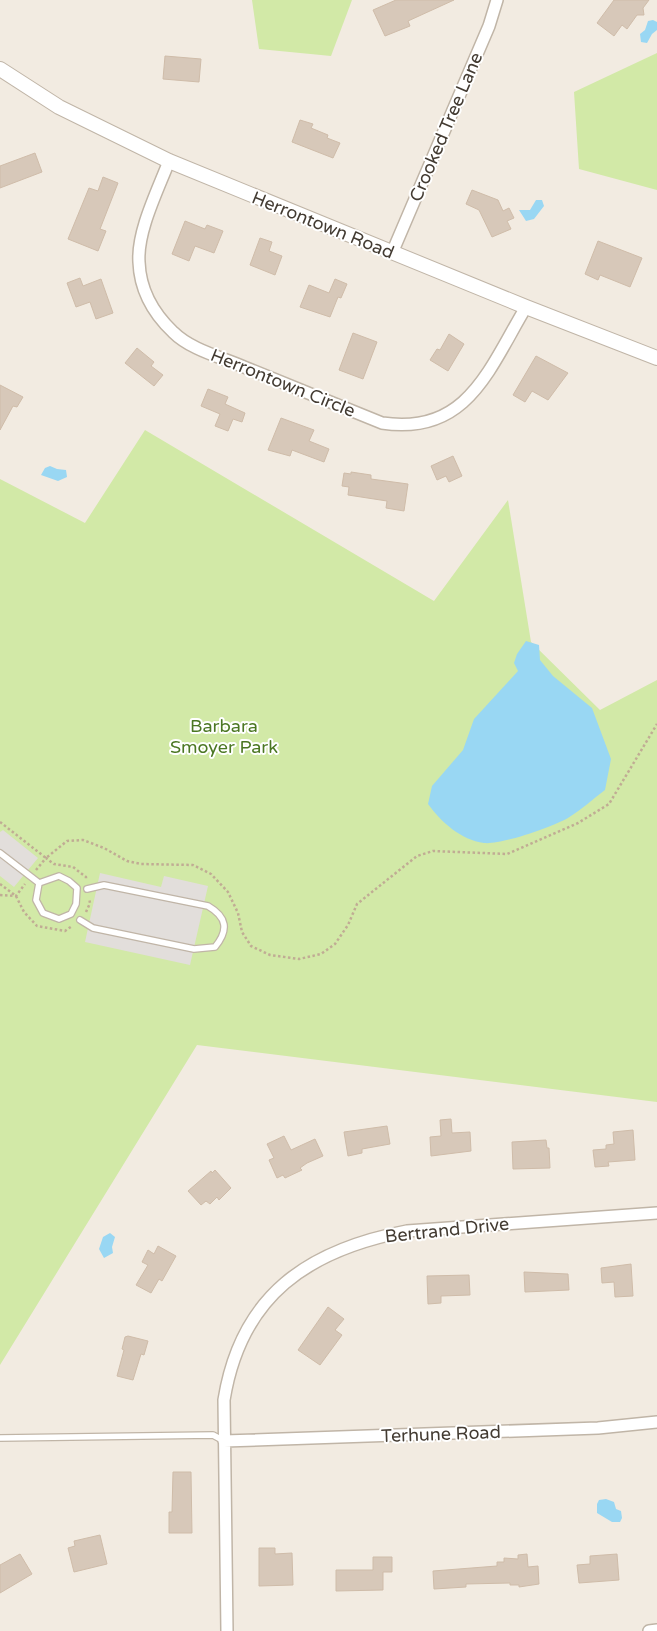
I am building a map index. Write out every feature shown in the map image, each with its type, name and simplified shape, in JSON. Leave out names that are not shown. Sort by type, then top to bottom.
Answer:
[{"type":"street","name":"Crooked Tree Lane","points":[[392,253],[488,26],[497,0]]},
{"type":"street","name":"Herrontown Road","points":[[0,69],[59,108],[169,161],[392,253],[657,358]]},
{"type":"street","name":"Herrontown Circle","points":[[169,161],[141,239],[138,261],[141,279],[146,296],[157,315],[174,333],[202,350],[382,423],[402,426],[421,425],[440,418],[458,408],[473,394],[526,307]]},
{"type":"street","name":"Bertrand Drive","points":[[227,1631],[224,1400],[228,1373],[238,1344],[248,1325],[275,1292],[300,1272],[327,1256],[381,1236],[407,1231],[657,1213]]},
{"type":"street","name":"Terhune Road","points":[[224,1441],[598,1428],[657,1422]]},
{"type":"street","points":[[649,1631],[657,1630]]},
{"type":"lane","points":[[0,853],[39,884]]},
{"type":"lane","points":[[59,876],[69,880],[77,888],[76,904],[71,914],[59,919],[43,913],[36,900],[39,884],[59,876]]},
{"type":"lane","points":[[80,920],[93,928],[194,949],[215,947],[223,938],[225,923],[218,912],[208,906],[104,885],[88,889]]},
{"type":"lane","points":[[0,1438],[213,1435],[224,1441]]},
{"type":"path","points":[[46,858],[67,841],[84,840],[104,848],[127,861],[141,864],[193,865],[211,874],[228,892],[238,913],[242,932],[251,946],[270,954],[299,959],[321,954],[335,944],[348,925],[357,904],[418,856],[433,851],[507,854],[578,823],[610,804],[657,724]]},
{"type":"path","points":[[0,822],[54,864],[73,867],[86,877],[90,903],[84,918],[65,931],[38,926],[24,912],[16,896],[0,884]]},
{"type":"green space","points":[[252,0],[352,0],[331,56],[259,49]]},
{"type":"green space","points":[[657,53],[657,190],[579,169],[574,92]]},
{"type":"green space","name":"Barbara Smoyer Park","points":[[145,430],[434,601],[508,500],[531,642],[600,710],[657,680],[657,1102],[197,1045],[0,1365],[0,479],[85,523]]},
{"type":"shaded area","points":[[3,830],[38,858],[14,887],[0,876],[0,832]]},
{"type":"shaded area","points":[[100,873],[161,887],[164,876],[208,886],[190,965],[85,942]]},
{"type":"water","points":[[653,20],[657,22],[657,30],[652,34],[647,43],[641,42],[640,34],[645,30],[648,21]]},
{"type":"water","points":[[536,200],[542,200],[544,206],[534,219],[526,221],[519,210],[530,210]]},
{"type":"water","points":[[50,466],[66,470],[67,477],[58,481],[41,475],[45,468]]},
{"type":"water","points":[[526,641],[539,645],[540,660],[553,676],[592,708],[611,759],[605,790],[573,815],[551,826],[526,835],[484,843],[467,838],[452,829],[428,804],[432,786],[463,750],[474,719],[518,671],[514,663],[517,654]]},
{"type":"water","points":[[110,1233],[115,1237],[112,1247],[113,1253],[104,1258],[99,1249],[103,1237]]},
{"type":"water","points":[[606,1499],[614,1502],[616,1509],[621,1511],[622,1518],[620,1522],[612,1522],[597,1513],[599,1500]]},
{"type":"building","points":[[396,0],[454,0],[408,21],[410,26],[385,36],[373,10]]},
{"type":"building","points":[[614,0],[649,0],[643,8],[644,15],[637,15],[627,29],[622,25],[614,36],[597,23]]},
{"type":"building","points":[[165,56],[201,59],[199,82],[163,79]]},
{"type":"building","points":[[300,120],[313,124],[311,128],[328,135],[327,138],[340,143],[333,158],[292,142]]},
{"type":"building","points":[[35,153],[42,172],[0,188],[0,166]]},
{"type":"building","points":[[103,177],[118,183],[100,229],[106,231],[98,251],[68,239],[89,188],[98,191]]},
{"type":"building","points":[[472,190],[498,200],[503,211],[509,208],[514,218],[507,221],[511,229],[492,237],[479,210],[466,204]]},
{"type":"building","points":[[185,221],[205,229],[207,225],[223,231],[214,253],[195,246],[189,261],[172,254]]},
{"type":"building","points":[[260,238],[272,242],[269,251],[282,256],[275,275],[250,265]]},
{"type":"building","points":[[598,241],[642,258],[630,287],[600,275],[598,280],[585,274]]},
{"type":"building","points":[[80,278],[83,286],[101,279],[113,313],[96,319],[90,302],[76,307],[67,283]]},
{"type":"building","points":[[335,279],[347,284],[341,298],[338,297],[330,317],[300,307],[309,285],[329,293]]},
{"type":"building","points":[[353,333],[377,342],[363,379],[339,370]]},
{"type":"building","points":[[449,334],[464,344],[448,371],[430,360],[437,349],[440,350]]},
{"type":"building","points":[[137,348],[154,362],[151,366],[163,375],[154,386],[125,363]]},
{"type":"building","points":[[536,356],[568,373],[548,400],[532,391],[525,402],[513,395]]},
{"type":"building","points":[[0,385],[23,397],[17,407],[13,406],[0,430]]},
{"type":"building","points":[[208,389],[228,397],[225,404],[245,413],[242,422],[233,419],[228,431],[215,426],[220,414],[201,406]]},
{"type":"building","points":[[281,418],[314,430],[309,441],[329,449],[324,462],[292,450],[290,456],[268,450]]},
{"type":"building","points":[[453,456],[462,476],[449,482],[446,476],[437,480],[431,466]]},
{"type":"building","points":[[351,472],[371,475],[371,479],[408,484],[404,511],[386,508],[387,501],[348,495],[349,487],[342,486],[344,473],[351,474]]},
{"type":"building","points":[[451,1119],[452,1133],[470,1132],[471,1151],[431,1156],[430,1137],[441,1136],[440,1120]]},
{"type":"building","points":[[387,1126],[390,1144],[362,1149],[362,1153],[348,1156],[344,1132]]},
{"type":"building","points":[[633,1130],[635,1160],[608,1162],[609,1166],[595,1167],[593,1150],[606,1149],[606,1145],[614,1144],[613,1132]]},
{"type":"building","points":[[284,1136],[291,1150],[315,1139],[323,1156],[307,1163],[300,1168],[302,1170],[285,1178],[283,1175],[277,1178],[269,1160],[274,1158],[267,1144]]},
{"type":"building","points":[[546,1140],[547,1148],[549,1148],[550,1168],[513,1169],[512,1142]]},
{"type":"building","points":[[215,1170],[231,1188],[219,1200],[217,1197],[210,1204],[206,1201],[201,1205],[188,1191],[211,1171],[212,1173]]},
{"type":"building","points":[[158,1246],[176,1256],[162,1281],[159,1279],[151,1293],[136,1285],[148,1265],[142,1262],[148,1250],[154,1254]]},
{"type":"building","points":[[631,1264],[633,1296],[615,1297],[614,1282],[602,1283],[601,1268]]},
{"type":"building","points":[[524,1272],[568,1274],[569,1290],[525,1292]]},
{"type":"building","points":[[469,1275],[470,1295],[441,1296],[441,1303],[428,1304],[427,1276]]},
{"type":"building","points":[[328,1307],[344,1319],[335,1330],[342,1335],[320,1365],[298,1350]]},
{"type":"building","points":[[125,1337],[148,1341],[144,1355],[141,1354],[133,1380],[117,1376],[124,1350],[122,1349]]},
{"type":"building","points":[[173,1472],[191,1472],[192,1533],[169,1533],[169,1512],[172,1512]]},
{"type":"building","points":[[100,1535],[107,1564],[74,1572],[68,1548],[75,1546],[74,1541]]},
{"type":"building","points":[[259,1548],[275,1548],[275,1554],[292,1553],[293,1585],[259,1586]]},
{"type":"building","points":[[20,1554],[32,1574],[0,1593],[0,1565]]},
{"type":"building","points":[[527,1554],[528,1567],[538,1566],[539,1584],[519,1587],[519,1585],[510,1585],[510,1583],[466,1584],[466,1587],[434,1589],[433,1571],[497,1566],[497,1562],[504,1562],[504,1558],[518,1559],[518,1555]]},
{"type":"building","points":[[617,1554],[619,1580],[579,1583],[577,1565],[590,1564],[590,1556]]},
{"type":"building","points":[[373,1557],[392,1557],[392,1572],[383,1572],[383,1590],[336,1591],[336,1570],[373,1570]]}]
